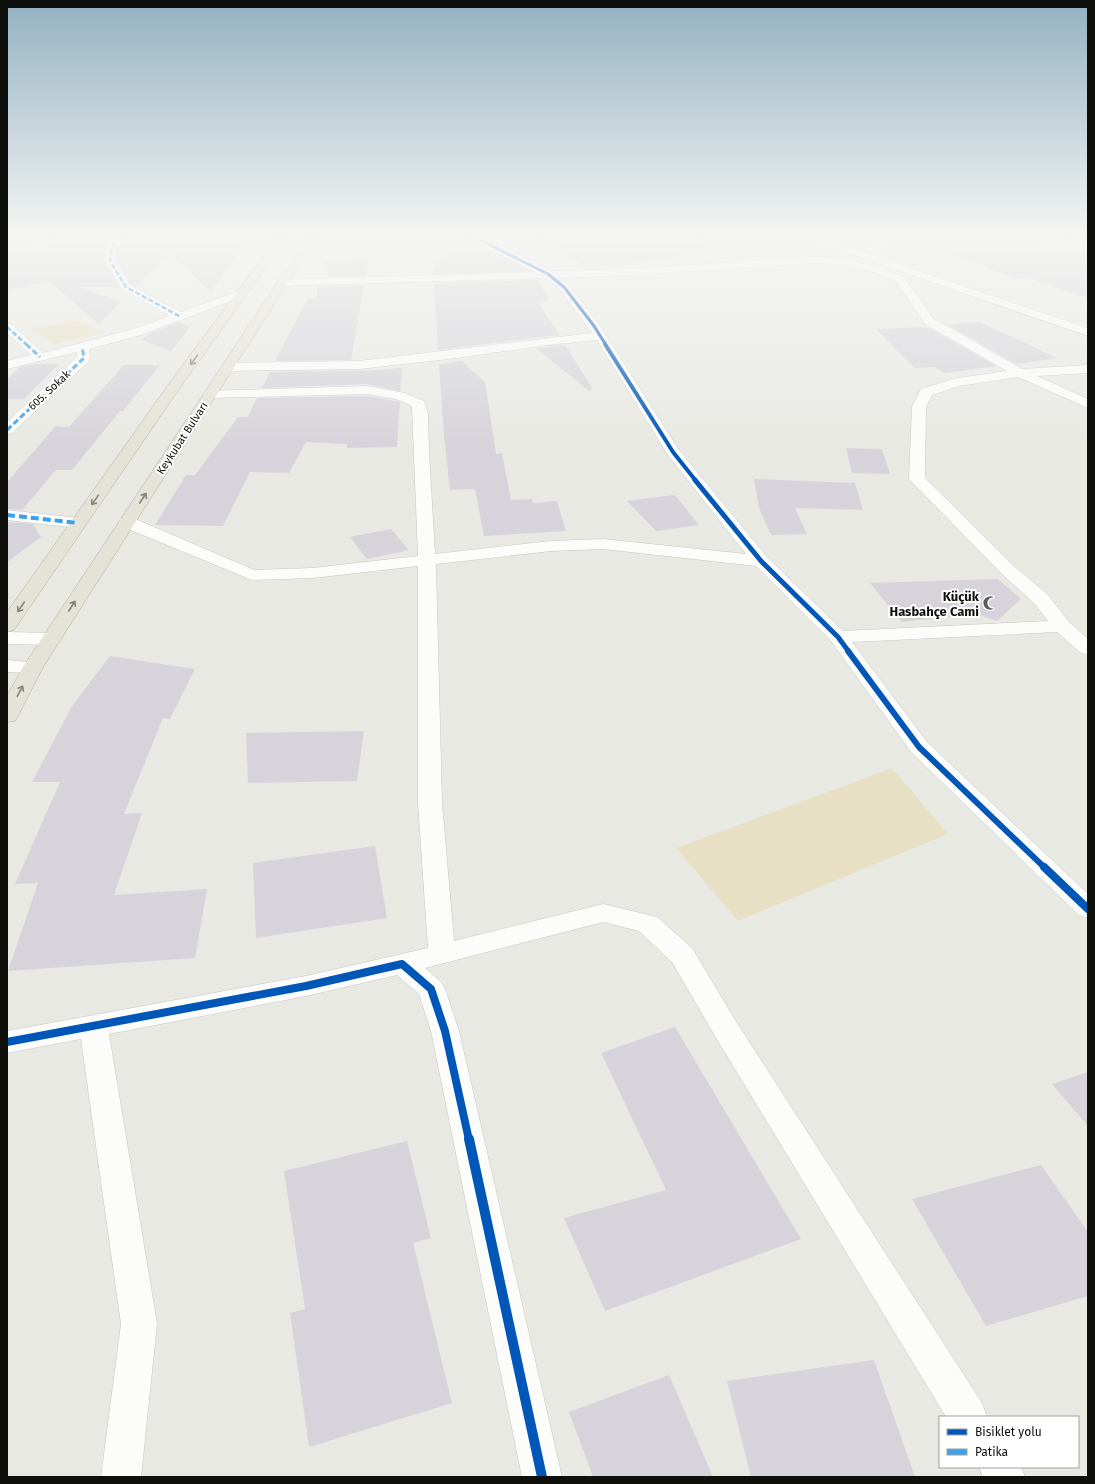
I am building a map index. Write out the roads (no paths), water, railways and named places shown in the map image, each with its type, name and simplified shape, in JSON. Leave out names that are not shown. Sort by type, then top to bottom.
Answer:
[{"type":"highway","points":[[7,626],[20,610],[78,523],[233,306]]},
{"type":"highway","name":"Keykubat Bulvarı","points":[[33,667],[267,306]]},
{"type":"highway","points":[[7,716],[33,667]]},
{"type":"street","points":[[161,306],[181,317]]},
{"type":"street","points":[[7,364],[82,348],[137,332],[209,306]]},
{"type":"street","points":[[578,306],[600,336],[673,452],[761,561],[838,637],[919,746],[1088,909]]},
{"type":"street","points":[[919,306],[929,321],[1020,373],[1088,404]]},
{"type":"street","points":[[1012,306],[1088,332]]},
{"type":"street","points":[[7,327],[40,357]]},
{"type":"street","points":[[228,367],[359,365],[457,354],[547,341],[600,336]]},
{"type":"street","name":"605. Sokak","points":[[7,430],[84,358],[82,348]]},
{"type":"street","points":[[1088,369],[1020,373],[957,382],[926,392],[919,407],[917,479],[1010,572],[1041,599],[1062,626],[1088,649]]},
{"type":"street","points":[[210,394],[367,390],[400,396],[418,404],[421,414],[421,452],[426,559],[430,803],[442,954]]},
{"type":"street","points":[[7,515],[78,523]]},
{"type":"street","points":[[127,522],[252,575],[313,573],[551,546],[603,544],[761,561]]},
{"type":"street","points":[[838,637],[914,635],[986,629],[1062,626]]},
{"type":"street","points":[[7,638],[50,639]]},
{"type":"street","points":[[7,666],[33,667]]},
{"type":"street","points":[[7,1042],[306,986],[402,964],[603,913],[648,924],[682,955],[733,1041],[967,1416]]},
{"type":"street","points":[[402,964],[431,989],[445,1031],[542,1477]]},
{"type":"street","points":[[93,1025],[139,1324],[120,1477]]},
{"type":"street","points":[[1000,1468],[1005,1477]]},
{"type":"place","name":"Küçük Hasbahçe Cami","points":[[990,603]]}]
